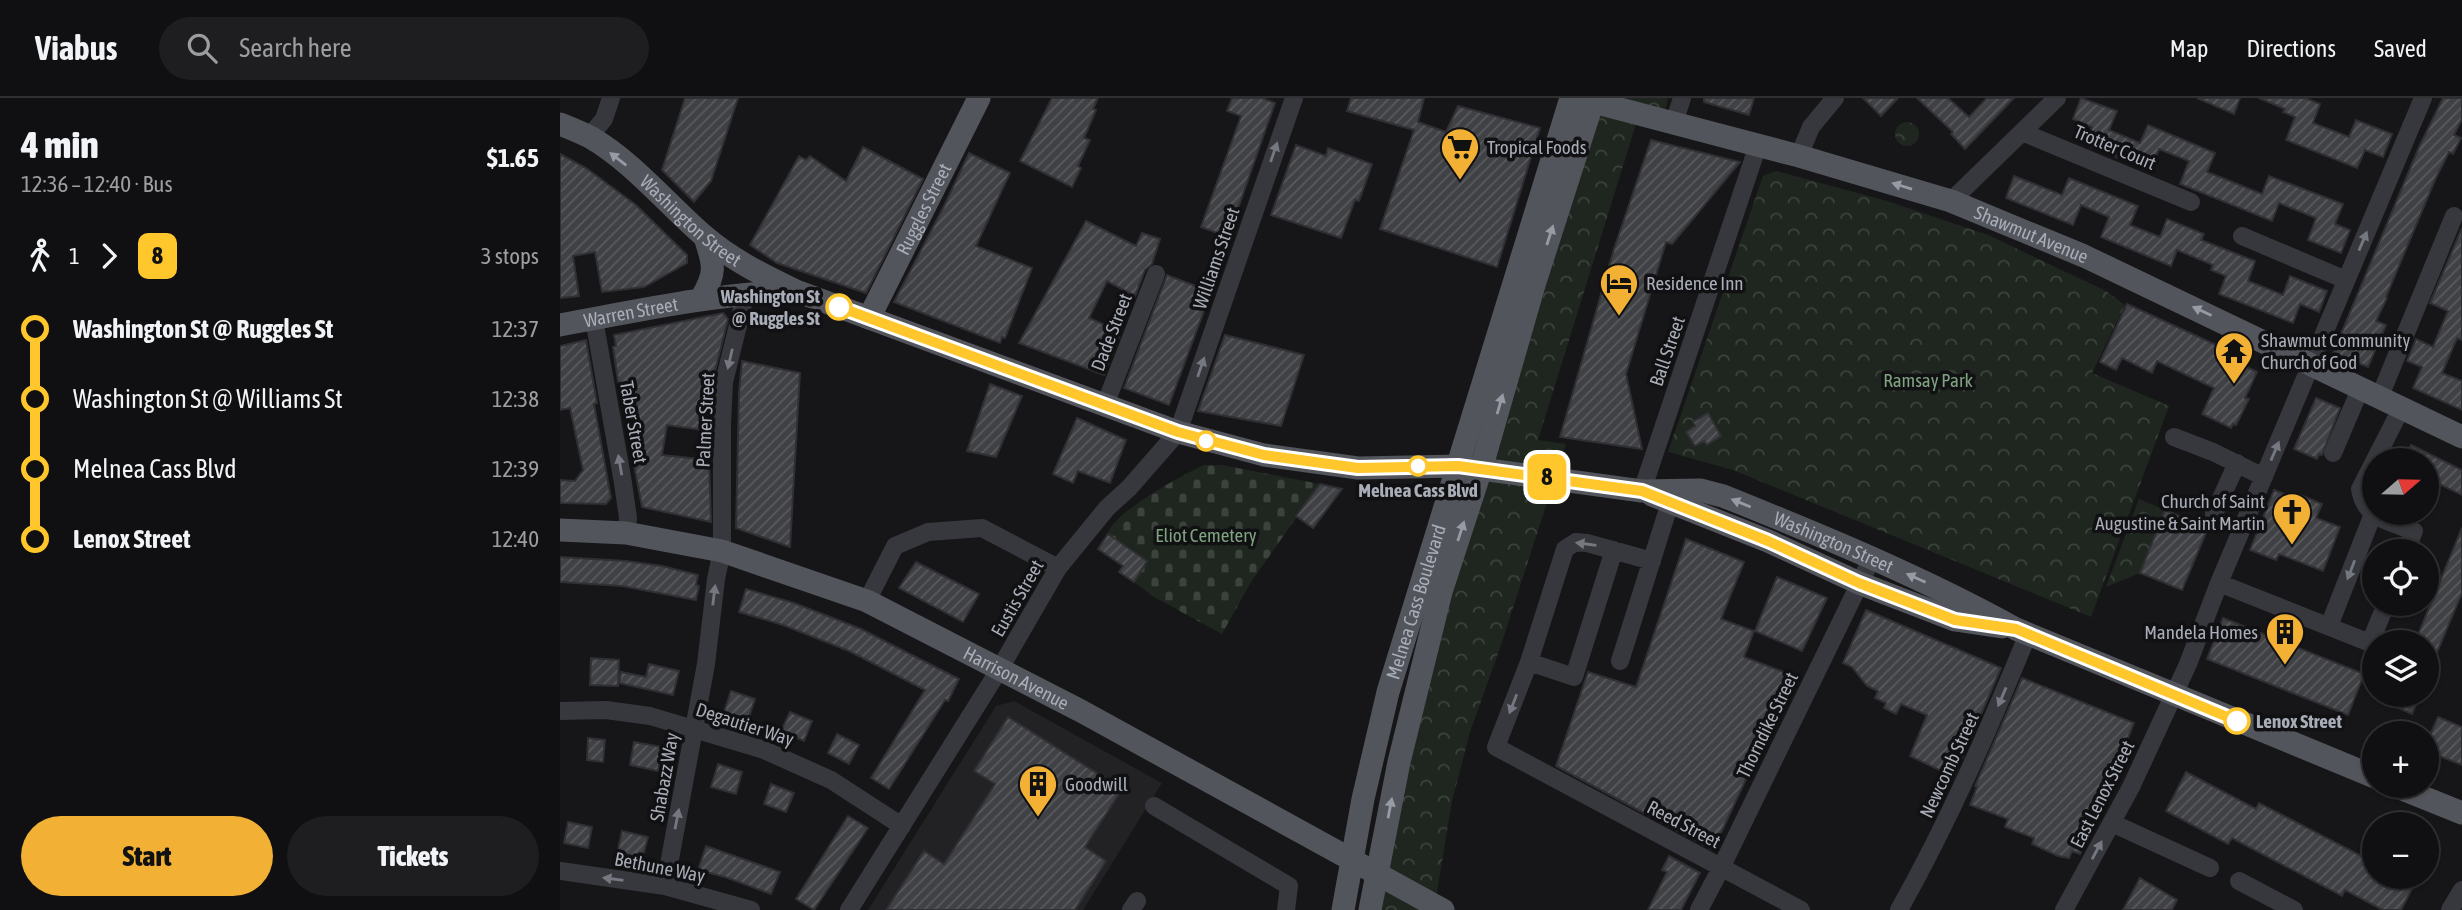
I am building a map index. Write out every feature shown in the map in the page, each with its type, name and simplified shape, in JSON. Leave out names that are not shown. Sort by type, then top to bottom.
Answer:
[{"type":"main road","name":"Ruggles Street","points":[[869,318],[979,98]]},
{"type":"main road","name":"Shawmut Avenue","points":[[1584,99],[1799,156],[1951,201],[2084,256],[2462,436]]},
{"type":"main road","name":"Melnea Cass Boulevard","points":[[1370,910],[1399,762],[1470,468],[1520,296],[1584,99]]},
{"type":"main road","name":"Washington Street","points":[[560,124],[589,137],[652,185],[705,237],[742,265],[796,291],[1178,432],[1264,455],[1329,465],[1470,468],[1672,496],[1859,583],[1955,620],[2022,631]]},
{"type":"main road","name":"Warren Street","points":[[701,299],[709,285],[714,265],[705,237]]},
{"type":"main road","name":"Warren Street","points":[[560,325],[701,299],[746,293],[796,291]]},
{"type":"main road","name":"Melnea Cass Boulevard","points":[[1343,910],[1366,786],[1388,692],[1418,590],[1470,468]]},
{"type":"main road","name":"Washington Street","points":[[1672,496],[1700,490],[1723,496],[1872,558],[1959,598],[2022,631],[2362,772]]},
{"type":"main road","name":"Harrison Avenue","points":[[560,530],[626,533],[722,551],[867,601],[1081,711],[1443,910]]},
{"type":"main road","points":[[2425,798],[2462,813]]},
{"type":"street","points":[[589,137],[604,119],[611,98]]},
{"type":"street","name":"Williams Street","points":[[1178,432],[1294,98]]},
{"type":"street","points":[[1674,123],[1682,98]]},
{"type":"street","points":[[1799,156],[1811,127],[1835,98]]},
{"type":"street","points":[[1951,201],[2057,98]]},
{"type":"street","points":[[2174,695],[2423,98]]},
{"type":"street","name":"Trotter Court","points":[[2022,132],[2191,202]]},
{"type":"street","name":"Ball Street","points":[[1642,491],[1758,145]]},
{"type":"street","points":[[2333,453],[2370,391],[2454,216]]},
{"type":"street","points":[[2242,236],[2346,280]]},
{"type":"street","name":"Dade Street","points":[[1105,405],[1156,274]]},
{"type":"street","name":"Palmer Street","points":[[722,551],[724,382],[746,293]]},
{"type":"street","name":"Taber Street","points":[[594,319],[628,514],[626,533]]},
{"type":"street","points":[[2381,448],[2402,407]]},
{"type":"street","name":"Eustis Street","points":[[849,910],[999,670],[1058,568],[1107,508],[1129,488],[1178,432]]},
{"type":"street","points":[[2174,437],[2264,477]]},
{"type":"street","points":[[2214,514],[2237,463]]},
{"type":"street","points":[[2362,485],[2362,503]]},
{"type":"street","points":[[1620,662],[1672,496]]},
{"type":"street","points":[[2329,626],[2368,525]]},
{"type":"street","points":[[2399,525],[2414,531],[2411,539]]},
{"type":"street","points":[[867,601],[895,546],[928,532],[982,528],[1058,568]]},
{"type":"street","points":[[1614,550],[1574,677],[1529,662],[1565,549],[1576,542],[1614,550],[1653,561]]},
{"type":"street","name":"Shabazz Way","points":[[665,886],[706,664],[722,551]]},
{"type":"street","name":"Thorndike Street","points":[[1699,910],[1872,558]]},
{"type":"street","points":[[2219,583],[2370,643],[2381,616]]},
{"type":"street","name":"Newcomb Street","points":[[1899,910],[1965,785],[2022,631]]},
{"type":"street","name":"Reed Street","points":[[1529,662],[1496,747],[1801,910]]},
{"type":"street","name":"East Lenox Street","points":[[2064,910],[2131,787],[2174,695]]},
{"type":"street","name":"Degautier Way","points":[[560,711],[606,710],[650,716],[764,750],[831,780],[902,826]]},
{"type":"street","points":[[1154,806],[1289,886],[1286,910]]},
{"type":"street","points":[[2112,823],[2210,868]]},
{"type":"street","name":"Bethune Way","points":[[560,871],[665,886],[751,910]]},
{"type":"street","points":[[2239,881],[2294,910]]},
{"type":"street","points":[[2450,910],[2462,890]]},
{"type":"shaded area","name":"Goodwill","points":[[1014,701],[1162,783],[1083,910],[868,910],[996,706]]},
{"type":"green space","points":[[1603,98],[1668,98],[1660,131],[1636,124],[1538,440],[1566,444],[1470,732],[1452,801],[1434,910],[1382,910],[1393,841],[1437,645]]},
{"type":"green space","points":[[1907,122],[1918,129],[1919,134],[1912,145],[1907,146],[1896,139],[1895,134],[1902,123]]},
{"type":"green space","name":"Ramsay Park","points":[[1776,171],[1887,201],[1988,235],[2106,291],[2125,305],[2092,373],[2169,406],[2091,617],[1733,470],[1668,452],[1763,176]]},
{"type":"green space","name":"Eliot Cemetery","points":[[1204,465],[1222,465],[1320,484],[1251,582],[1222,634],[1154,597],[1134,582],[1136,552],[1108,534],[1112,525],[1135,505]]},
{"type":"green space","points":[[2139,499],[2165,510],[2140,573],[2106,587]]},
{"type":"building","points":[[685,98],[738,98],[711,181],[694,202],[662,170]]},
{"type":"building","points":[[1052,98],[1098,98],[1084,138],[1090,140],[1072,187],[1020,161]]},
{"type":"building","points":[[1232,98],[1262,98],[1275,103],[1228,237],[1201,227],[1241,116],[1227,111]]},
{"type":"building","name":"Tropical Foods","points":[[1351,98],[1424,98],[1418,122],[1446,132],[1458,106],[1540,128],[1497,267],[1380,229],[1414,130],[1347,111]]},
{"type":"building","points":[[1704,98],[1754,98],[1749,115],[1704,102]]},
{"type":"building","points":[[1863,98],[1898,98],[1881,116]]},
{"type":"building","points":[[1917,98],[1948,98],[1969,117],[1987,98],[2014,98],[1965,149],[1951,134],[1953,132]]},
{"type":"building","points":[[2081,98],[2117,111],[2109,130],[2140,143],[2148,125],[2215,153],[2207,172],[2262,194],[2269,176],[2343,204],[2335,224],[2350,230],[2341,253],[2308,240],[2316,218],[2279,203],[2272,221],[2180,184],[2189,161],[2159,149],[2150,171],[2085,144],[2092,127],[2073,119]]},
{"type":"building","points":[[2197,98],[2240,98],[2234,114]]},
{"type":"building","points":[[2259,98],[2305,98],[2320,104],[2313,123],[2349,137],[2356,120],[2392,134],[2383,157],[2365,150],[2357,168],[2286,140],[2295,117],[2283,112],[2285,109]]},
{"type":"building","points":[[2443,98],[2462,98],[2462,119],[2454,135],[2461,138],[2453,154],[2449,152],[2435,180],[2376,321],[2386,325],[2368,367],[2333,353],[2419,147]]},
{"type":"building","name":"Residence Inn","points":[[1651,140],[1740,162],[1672,244],[1666,242],[1626,374],[1642,449],[1560,437],[1614,249]]},
{"type":"building","points":[[1296,145],[1326,156],[1328,148],[1372,164],[1359,201],[1355,200],[1341,238],[1271,215]]},
{"type":"building","points":[[863,147],[923,179],[866,293],[777,263],[750,245],[799,156],[806,160],[810,156],[846,181]]},
{"type":"building","points":[[969,153],[1010,173],[976,246],[1032,268],[1005,338],[1002,337],[1000,343],[894,302]]},
{"type":"building","points":[[560,154],[586,168],[636,205],[687,255],[687,263],[644,287],[602,292],[595,252],[573,256],[579,296],[560,298]]},
{"type":"building","points":[[2014,176],[2062,195],[2069,178],[2138,206],[2130,225],[2160,237],[2167,219],[2204,234],[2201,240],[2255,261],[2248,281],[2283,295],[2290,276],[2327,291],[2319,312],[2300,304],[2293,323],[2219,294],[2226,276],[2211,270],[2213,265],[2177,250],[2171,266],[2101,237],[2109,217],[2081,205],[2073,225],[2006,198]]},
{"type":"building","points":[[1086,221],[1136,246],[1142,233],[1160,239],[1152,264],[1145,270],[1135,296],[1107,281],[1089,318],[1121,332],[1104,375],[1019,343]]},
{"type":"building","points":[[2462,228],[2462,340],[2457,338],[2442,373],[2462,381],[2462,410],[2413,388],[2422,367],[2407,361],[2416,339],[2433,347],[2448,311],[2430,303]]},
{"type":"building","points":[[1167,275],[1211,292],[1169,405],[1124,388]]},
{"type":"building","points":[[2127,304],[2225,349],[2222,355],[2257,372],[2245,398],[2249,399],[2236,425],[2233,424],[2231,428],[2202,414],[2214,388],[2157,361],[2152,373],[2122,358],[2116,370],[2100,362]]},
{"type":"building","points":[[723,313],[728,319],[713,379],[711,431],[667,425],[662,455],[709,460],[711,522],[642,507],[618,381],[614,335]]},
{"type":"building","points":[[1225,335],[1304,355],[1281,426],[1198,411]]},
{"type":"building","points":[[586,340],[597,403],[594,404],[611,498],[606,504],[560,503],[560,480],[575,481],[583,470],[570,408],[560,410],[560,346]]},
{"type":"building","points":[[742,361],[800,373],[790,547],[736,528]]},
{"type":"building","points":[[990,384],[1022,396],[996,457],[967,451]]},
{"type":"building","points":[[2316,398],[2340,408],[2322,455],[2319,454],[2317,459],[2294,449]]},
{"type":"building","points":[[1708,413],[1721,436],[1707,445],[1704,441],[1695,446],[1686,432],[1695,426],[1693,422]]},
{"type":"building","points":[[1077,418],[1126,440],[1110,483],[1078,471],[1073,483],[1053,474]]},
{"type":"building","points":[[2440,459],[2462,470],[2462,495],[2440,484]]},
{"type":"building","points":[[1320,484],[1342,489],[1313,528],[1296,516]]},
{"type":"building","points":[[2274,490],[2299,500],[2301,495],[2322,504],[2316,518],[2340,527],[2323,571],[2279,554],[2276,560],[2250,550]]},
{"type":"building","points":[[2165,510],[2208,528],[2182,590],[2140,573]]},
{"type":"building","points":[[2462,528],[2462,593],[2439,648],[2439,630],[2420,630],[2426,616],[2439,616],[2439,584]]},
{"type":"building","points":[[1108,534],[1147,561],[1134,582],[1119,572],[1123,566],[1098,549]]},
{"type":"building","points":[[1686,539],[1744,562],[1721,619],[1754,631],[1744,657],[1794,676],[1713,850],[1556,766],[1588,672],[1636,687]]},
{"type":"building","points":[[560,557],[626,561],[698,575],[696,600],[622,586],[560,582]]},
{"type":"building","points":[[916,562],[979,594],[963,622],[899,588]]},
{"type":"building","points":[[1777,577],[1827,598],[1802,651],[1755,631]]},
{"type":"building","points":[[746,589],[794,603],[861,629],[959,679],[948,701],[945,700],[889,789],[871,778],[925,690],[849,651],[783,625],[739,612]]},
{"type":"building","points":[[1866,610],[2001,668],[1954,777],[1910,756],[1927,715],[1901,704],[1896,714],[1884,708],[1886,703],[1875,698],[1878,691],[1867,686],[1852,667],[1843,663]]},
{"type":"building","name":"Mandela Homes","points":[[2223,618],[2362,673],[2362,679],[2348,715],[2207,659]]},
{"type":"building","points":[[591,658],[619,660],[618,686],[590,685]]},
{"type":"building","points":[[649,664],[679,671],[673,695],[619,683],[621,672],[646,677]]},
{"type":"building","points":[[2022,678],[2134,723],[2103,804],[2080,854],[2072,851],[2069,858],[2032,844],[2034,838],[2005,827],[2008,819],[1970,805],[1977,787],[1975,786]]},
{"type":"building","points":[[731,691],[755,699],[748,720],[724,712]]},
{"type":"building","points":[[2396,707],[2415,707],[2412,714]]},
{"type":"building","points":[[790,712],[812,721],[804,741],[781,731]]},
{"type":"building","name":"Goodwill","points":[[1008,717],[1122,789],[1085,847],[1106,861],[1075,910],[886,910],[924,851],[944,864],[995,784],[974,771]]},
{"type":"building","points":[[2438,717],[2462,727],[2462,765],[2439,756],[2439,721],[2436,721]]},
{"type":"building","points":[[837,734],[859,745],[849,764],[828,753]]},
{"type":"building","points":[[588,738],[605,740],[603,762],[587,760]]},
{"type":"building","points":[[634,742],[662,747],[658,771],[630,765]]},
{"type":"building","points":[[718,764],[742,772],[736,794],[711,787]]},
{"type":"building","points":[[2186,772],[2256,809],[2259,803],[2362,856],[2362,889],[2412,889],[2401,910],[2383,910],[2345,890],[2342,896],[2232,838],[2228,844],[2166,811]]},
{"type":"building","points":[[771,784],[794,793],[786,812],[764,804]]},
{"type":"building","points":[[848,816],[868,828],[814,910],[796,899]]},
{"type":"building","points":[[568,822],[592,827],[588,848],[564,843]]},
{"type":"building","points":[[622,831],[648,837],[642,860],[617,854]]},
{"type":"building","points":[[706,846],[780,872],[771,894],[698,870]]},
{"type":"building","points":[[1669,856],[1700,873],[1681,910],[1648,910],[1667,872],[1662,870]]},
{"type":"building","points":[[2140,878],[2177,900],[2172,910],[2123,910]]},
{"type":"bus line","name":"8","points":[[839,307],[1178,432],[1264,455],[1358,468],[1458,466],[1642,491],[1768,541],[1859,583],[1955,620],[2016,629],[2237,721]]},
{"type":"place","name":"Tropical Foods","points":[[1460,181]]},
{"type":"place","name":"Washington St @ Ruggles St","points":[[839,307]]},
{"type":"place","name":"Residence Inn","points":[[1619,317]]},
{"type":"place","name":"Shawmut Community Church of God","points":[[2234,385]]},
{"type":"place","name":"Melnea Cass Blvd","points":[[1418,466]]},
{"type":"place","name":"Church of Saint Augustine & Saint Martin","points":[[2292,546]]},
{"type":"place","name":"Mandela Homes","points":[[2285,666]]},
{"type":"place","name":"Lenox Street","points":[[2237,721]]},
{"type":"place","name":"Goodwill","points":[[1038,818]]}]
